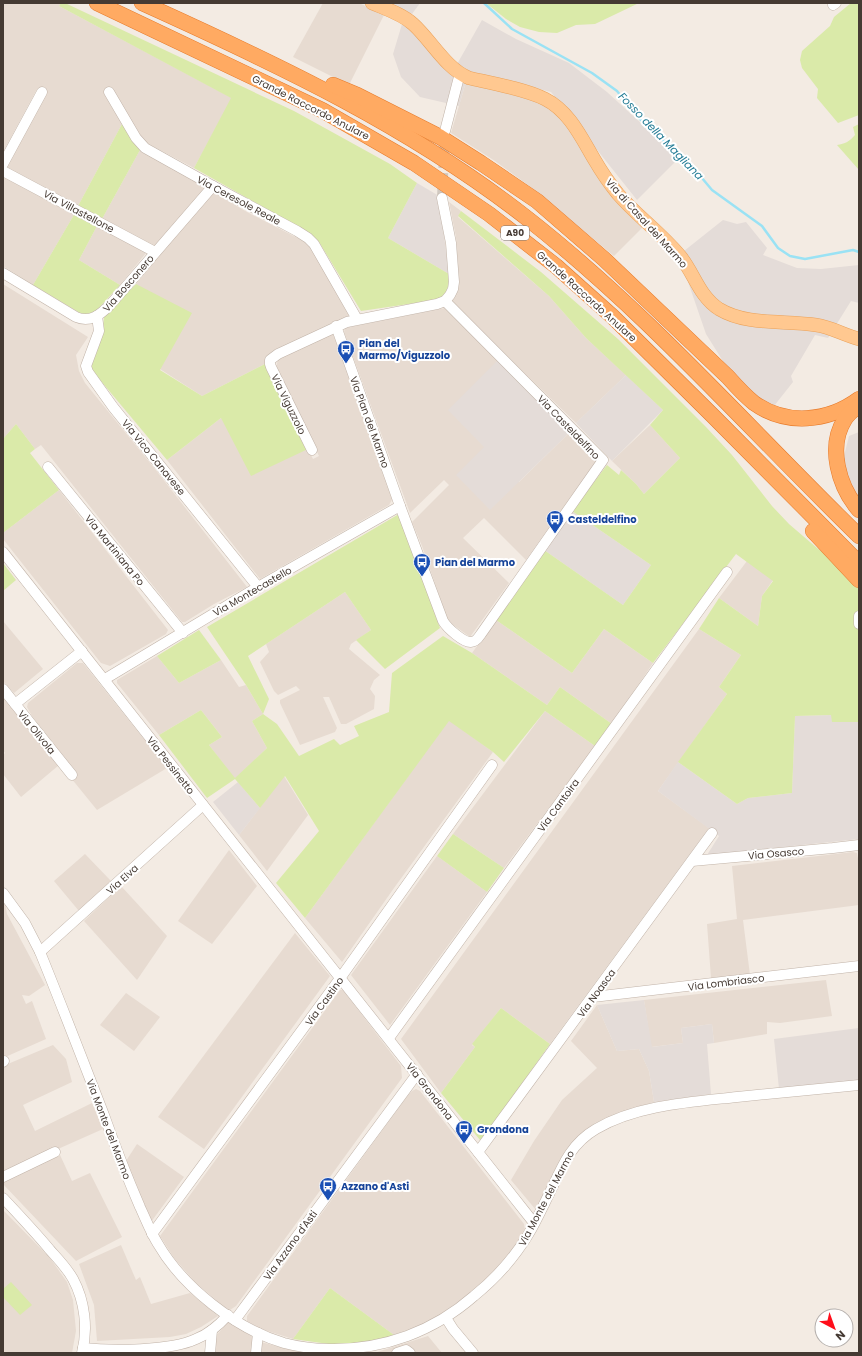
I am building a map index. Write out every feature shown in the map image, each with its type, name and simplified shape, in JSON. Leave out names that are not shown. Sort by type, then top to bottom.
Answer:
[{"type":"highway","name":"Grande Raccordo Anulare","points":[[98,3],[322,110],[414,163],[465,197],[529,244],[582,288],[642,345],[859,563]]},
{"type":"highway","name":"Grande Raccordo Anulare","points":[[142,3],[287,70],[372,115],[448,161],[526,218],[560,244],[635,311],[859,536]]},
{"type":"highway","points":[[287,70],[337,86],[402,117],[440,137],[469,155],[526,194],[558,218],[604,259],[745,395],[760,407],[772,413],[786,417],[808,418],[833,413],[845,408],[859,399]]},
{"type":"highway","points":[[859,405],[848,415],[842,424],[838,438],[836,459],[843,486],[859,510]]},
{"type":"highway","points":[[742,446],[802,519],[859,580]]},
{"type":"main road","name":"Via di Casal del Marmo","points":[[372,3],[409,20],[453,68],[460,73],[469,78],[526,92],[545,99],[556,106],[568,118],[578,132],[599,168],[619,195],[677,253],[688,266],[703,293],[713,305],[728,314],[742,318],[816,325],[830,328],[854,338],[859,344]]},
{"type":"street","points":[[445,131],[460,73]]},
{"type":"street","points":[[3,164],[42,92]]},
{"type":"street","name":"Via Ceresole Reale","points":[[109,92],[141,145],[308,238],[318,252],[357,319]]},
{"type":"street","name":"Via Villastellone","points":[[3,171],[155,252]]},
{"type":"street","name":"Via Bosconero","points":[[3,273],[76,317],[86,320],[97,316],[110,305],[213,186]]},
{"type":"street","points":[[336,326],[357,319],[423,307],[445,301],[451,293],[454,282],[451,243],[442,198]]},
{"type":"street","name":"Via Casteldelfino","points":[[445,301],[603,460],[476,641],[470,642]]},
{"type":"street","name":"Via Vico Canavese","points":[[97,316],[99,331],[86,366],[88,372],[113,407],[258,587]]},
{"type":"street","name":"Via Pian del Marmo","points":[[336,326],[400,506],[443,621],[452,632],[470,642]]},
{"type":"street","name":"Via Viguzzolo","points":[[312,450],[271,367],[270,362],[271,358],[278,354],[336,326]]},
{"type":"street","name":"Via Martiniana Po","points":[[48,467],[182,632]]},
{"type":"street","name":"Via Montecastello","points":[[105,679],[258,587],[400,506]]},
{"type":"street","name":"Via Pessinetto","points":[[3,552],[341,977]]},
{"type":"street","name":"Via Cantoira","points":[[389,1038],[727,572]]},
{"type":"street","points":[[859,616],[859,624]]},
{"type":"street","points":[[15,704],[82,651]]},
{"type":"street","name":"Via Olivola","points":[[3,689],[72,775]]},
{"type":"street","name":"Via Castino","points":[[152,1234],[341,977],[492,765]]},
{"type":"street","name":"Via Elva","points":[[40,952],[203,805]]},
{"type":"street","name":"Via Noasca","points":[[478,1152],[712,833]]},
{"type":"street","name":"Via Osasco","points":[[692,861],[859,845]]},
{"type":"street","name":"Via Monte del Marmo","points":[[3,893],[25,923],[40,952],[132,1189],[152,1234],[169,1261],[186,1281],[201,1295],[232,1317],[258,1333],[302,1350],[344,1351],[367,1347],[398,1340],[446,1318],[474,1296],[499,1272],[520,1247],[534,1223],[569,1153],[581,1139],[609,1122],[630,1114],[654,1108],[705,1100],[859,1085]]},
{"type":"street","name":"Via Lombriasco","points":[[593,997],[859,966]]},
{"type":"street","name":"Via Grondona","points":[[341,977],[534,1223]]},
{"type":"street","name":"Via Azzano d'Asti","points":[[83,1351],[176,1346],[195,1340],[232,1317],[417,1074]]},
{"type":"street","points":[[3,1177],[55,1152]]},
{"type":"street","points":[[3,1198],[62,1263],[74,1280],[80,1296],[84,1316],[85,1331],[83,1351]]},
{"type":"street","points":[[446,1318],[472,1353]]},
{"type":"street","points":[[210,1353],[212,1330]]},
{"type":"street","points":[[256,1353],[258,1333]]},
{"type":"street","points":[[397,1353],[406,1350],[410,1353]]},
{"type":"shaded area","points":[[3,3],[61,3],[59,6],[232,98],[194,168],[139,139],[108,89],[105,96],[122,124],[78,206],[6,168],[46,91],[39,87],[36,91],[3,152]]},
{"type":"shaded area","points":[[323,3],[359,3],[384,15],[349,85],[293,57]]},
{"type":"shaded area","points":[[387,3],[420,3],[412,14]]},
{"type":"shaded area","points":[[482,20],[516,39],[569,63],[607,92],[679,158],[637,200],[551,92],[471,72],[466,82],[459,106],[420,97],[401,77],[393,54],[402,24],[416,33],[452,73]]},
{"type":"shaded area","points":[[466,82],[532,100],[548,107],[567,124],[603,185],[644,226],[614,256],[528,185],[495,161],[451,133]]},
{"type":"shaded area","points":[[140,150],[206,187],[155,247],[102,219]]},
{"type":"shaded area","points":[[3,176],[75,213],[33,285],[3,266]]},
{"type":"shaded area","points":[[417,183],[439,196],[449,274],[388,238]]},
{"type":"shaded area","points":[[211,193],[215,193],[247,212],[307,243],[312,249],[349,316],[270,354],[265,364],[202,396],[160,369],[136,284]]},
{"type":"shaded area","points":[[449,202],[461,211],[458,217],[549,296],[586,338],[626,375],[576,423],[452,301],[458,284],[458,269],[456,237]]},
{"type":"shaded area","points":[[723,220],[737,224],[746,222],[767,248],[763,255],[797,268],[821,269],[859,265],[859,303],[851,301],[828,338],[815,335],[791,376],[793,382],[774,406],[758,399],[726,366],[706,334],[686,276],[684,251]]},
{"type":"shaded area","points":[[97,226],[146,253],[120,285],[79,260]]},
{"type":"shaded area","points":[[3,284],[88,337],[76,355],[79,371],[85,383],[155,469],[247,587],[214,604],[185,622],[182,622],[41,445],[35,449],[16,424],[3,439]]},
{"type":"shaded area","points":[[445,308],[498,360],[485,447],[519,482],[569,433],[596,461],[526,560],[484,518],[463,538],[509,583],[470,637],[448,621],[412,522],[449,485],[444,480],[410,513],[344,332],[345,328]]},
{"type":"shaded area","points":[[333,333],[393,498],[389,505],[260,579],[167,460],[221,418],[308,449],[313,459],[319,456],[276,370],[276,367],[278,360],[286,354]]},
{"type":"shaded area","points":[[498,360],[569,433],[490,510],[456,475],[484,447],[448,410]]},
{"type":"shaded area","points":[[626,375],[663,410],[612,461],[576,423]]},
{"type":"shaded area","points":[[650,425],[680,458],[644,494],[636,484],[612,461]]},
{"type":"shaded area","points":[[859,432],[859,498],[848,481],[843,460],[849,436]]},
{"type":"shaded area","points":[[59,490],[168,630],[166,634],[110,666],[101,663],[3,539],[3,533]]},
{"type":"shaded area","points":[[572,511],[651,565],[623,605],[544,550]]},
{"type":"shaded area","points":[[747,561],[773,580],[762,596],[758,626],[719,598]]},
{"type":"shaded area","points":[[345,592],[371,630],[351,644],[349,649],[380,675],[374,680],[370,689],[375,696],[374,709],[346,724],[341,724],[329,697],[323,697],[337,728],[335,732],[300,745],[280,703],[280,700],[300,690],[296,686],[278,695],[274,691],[260,662],[269,652],[266,644]]},
{"type":"shaded area","points":[[496,620],[572,673],[604,629],[653,663],[612,724],[560,687],[547,705],[472,653]]},
{"type":"shaded area","points":[[3,621],[43,669],[14,693],[3,681]]},
{"type":"shaded area","points":[[699,629],[741,655],[719,687],[727,694],[658,791],[709,828],[550,1044],[501,1008],[472,1045],[475,1047],[441,1093],[401,1039]]},
{"type":"shaded area","points":[[157,656],[179,683],[221,660],[239,687],[246,685],[263,714],[252,721],[267,748],[235,779],[209,745],[222,737],[201,710],[159,735],[117,683],[117,680]]},
{"type":"shaded area","points":[[77,663],[83,663],[167,768],[97,810],[71,778],[77,773],[32,716],[27,707],[28,703]]},
{"type":"shaded area","points":[[3,697],[59,765],[21,797],[3,774],[3,755],[5,753],[3,750]]},
{"type":"shaded area","points":[[545,711],[595,746],[504,868],[453,834]]},
{"type":"shaded area","points":[[832,715],[832,722],[859,722],[859,839],[707,855],[719,836],[658,791],[678,762],[737,804],[748,798],[792,793],[795,716]]},
{"type":"shaded area","points":[[449,720],[493,752],[342,962],[305,918]]},
{"type":"shaded area","points":[[284,776],[308,815],[267,871],[239,835]]},
{"type":"shaded area","points":[[238,782],[260,808],[239,835],[213,802]]},
{"type":"shaded area","points":[[229,850],[257,886],[212,944],[178,921]]},
{"type":"shaded area","points":[[853,852],[857,853],[859,864],[859,905],[743,920],[750,975],[711,978],[707,924],[737,919],[732,866]]},
{"type":"shaded area","points":[[85,854],[111,881],[79,911],[54,881]]},
{"type":"shaded area","points":[[437,856],[487,892],[390,1025],[351,975]]},
{"type":"shaded area","points":[[121,886],[167,936],[137,980],[84,921]]},
{"type":"shaded area","points":[[3,899],[7,914],[45,985],[29,996],[22,995],[26,1004],[32,1001],[46,1039],[3,1058]]},
{"type":"shaded area","points":[[295,933],[330,976],[204,1149],[158,1117]]},
{"type":"shaded area","points":[[826,980],[832,1016],[780,1023],[767,1022],[767,1034],[714,1043],[712,1024],[681,1028],[683,1043],[651,1047],[644,1000]]},
{"type":"shaded area","points":[[340,990],[343,990],[401,1066],[402,1078],[236,1306],[230,1310],[224,1307],[195,1282],[174,1258],[160,1236]]},
{"type":"shaded area","points":[[126,993],[160,1017],[134,1051],[100,1025]]},
{"type":"shaded area","points":[[644,1000],[652,1047],[683,1043],[681,1028],[712,1024],[714,1043],[707,1044],[711,1094],[654,1102],[649,1071],[639,1049],[617,1051],[597,1005]]},
{"type":"shaded area","points":[[597,1005],[617,1051],[639,1049],[649,1071],[654,1102],[618,1113],[595,1123],[582,1133],[566,1151],[536,1210],[511,1180],[534,1141],[562,1100],[597,1068],[571,1041]]},
{"type":"shaded area","points":[[859,1028],[859,1080],[779,1089],[774,1039]]},
{"type":"shaded area","points":[[53,1045],[66,1059],[72,1082],[23,1105],[35,1131],[92,1103],[103,1129],[58,1149],[57,1147],[3,1171],[3,1066]]},
{"type":"shaded area","points":[[416,1089],[420,1091],[524,1224],[525,1230],[510,1255],[491,1276],[459,1303],[422,1325],[394,1335],[330,1288],[293,1339],[261,1329],[247,1321],[247,1316],[408,1095]]},
{"type":"shaded area","points":[[137,1144],[184,1177],[151,1222],[126,1161]]},
{"type":"shaded area","points":[[60,1155],[72,1181],[90,1173],[122,1237],[76,1261],[3,1184],[3,1180]]},
{"type":"shaded area","points":[[3,1210],[50,1258],[67,1282],[73,1300],[76,1331],[72,1353],[3,1353]]},
{"type":"shaded area","points":[[121,1245],[136,1280],[140,1277],[151,1304],[190,1293],[218,1316],[201,1327],[186,1334],[170,1337],[97,1341],[94,1305],[79,1264]]},
{"type":"shaded area","points":[[228,1322],[253,1336],[251,1353],[213,1353],[215,1337]]},
{"type":"shaded area","points":[[428,1336],[442,1353],[374,1353]]},
{"type":"shaded area","points":[[261,1342],[299,1352],[299,1353],[260,1353]]},
{"type":"green space","points":[[61,3],[65,3],[294,111],[390,164],[417,183],[388,238],[449,274],[447,290],[443,296],[436,300],[361,311],[319,242],[306,231],[194,168],[231,98],[59,6]]},
{"type":"green space","points":[[486,3],[639,3],[595,24],[576,25],[557,33],[539,32],[520,27],[506,19]]},
{"type":"green space","points":[[851,3],[859,3],[859,115],[838,123],[817,98],[818,89],[802,68],[800,60],[802,51],[830,26],[834,17]]},
{"type":"green space","points":[[122,124],[140,150],[102,219],[78,206]]},
{"type":"green space","points":[[859,124],[859,170],[837,145],[845,143],[851,139],[855,135],[853,127]]},
{"type":"green space","points":[[461,211],[541,272],[618,339],[732,455],[772,506],[789,524],[829,557],[859,588],[859,722],[832,722],[831,715],[795,716],[792,793],[748,798],[737,804],[678,762],[727,694],[719,687],[741,655],[699,629],[719,598],[758,626],[762,596],[773,581],[736,554],[653,663],[604,629],[572,673],[496,620],[544,550],[623,605],[651,565],[572,511],[607,465],[619,475],[621,470],[644,494],[680,458],[650,425],[663,410],[586,338],[549,296],[458,216]]},
{"type":"green space","points":[[75,213],[97,226],[79,260],[120,285],[97,310],[85,316],[33,285]]},
{"type":"green space","points":[[136,284],[192,313],[160,370],[202,396],[265,364],[308,449],[251,476],[221,418],[167,460],[90,368],[100,343],[104,317]]},
{"type":"green space","points":[[16,424],[35,449],[30,453],[59,490],[3,533],[3,439]]},
{"type":"green space","points":[[399,514],[440,628],[385,669],[356,640],[371,630],[345,592],[248,656],[269,699],[263,714],[246,685],[207,627]]},
{"type":"green space","points":[[3,563],[16,580],[3,591]]},
{"type":"green space","points":[[199,630],[221,660],[179,683],[157,656]]},
{"type":"green space","points":[[443,636],[472,653],[547,705],[560,687],[612,724],[595,746],[545,711],[504,762],[493,752],[449,721],[305,918],[276,883],[319,831],[285,776],[260,808],[235,779],[207,798],[159,735],[201,710],[222,737],[209,745],[235,778],[267,748],[252,721],[263,714],[277,724],[299,756],[334,739],[340,745],[359,736],[354,726],[389,712],[392,673]]},
{"type":"green space","points":[[453,834],[504,868],[487,892],[437,856]]},
{"type":"green space","points":[[501,1008],[550,1044],[487,1133],[480,1140],[441,1093],[475,1047],[472,1044]]},
{"type":"green space","points":[[11,1282],[32,1305],[20,1315],[3,1297],[3,1289]]},
{"type":"green space","points":[[330,1288],[394,1335],[380,1340],[336,1345],[293,1339]]},
{"type":"waterway","name":"Fosso della Magliana","points":[[484,3],[512,29],[592,73],[617,91],[638,117],[667,144],[686,159],[712,190],[762,226],[778,248],[790,256],[805,259],[853,250],[859,252]]},
{"type":"tunnel","points":[[442,198],[445,135]]},
{"type":"place","name":"Pian del Marmo/Viguzzolo","points":[[346,364]]},
{"type":"place","name":"Casteldelfino","points":[[555,534]]},
{"type":"place","name":"Pian del Marmo","points":[[422,577]]},
{"type":"place","name":"Grondona","points":[[464,1144]]},
{"type":"place","name":"Azzano d'Asti","points":[[328,1201]]}]
